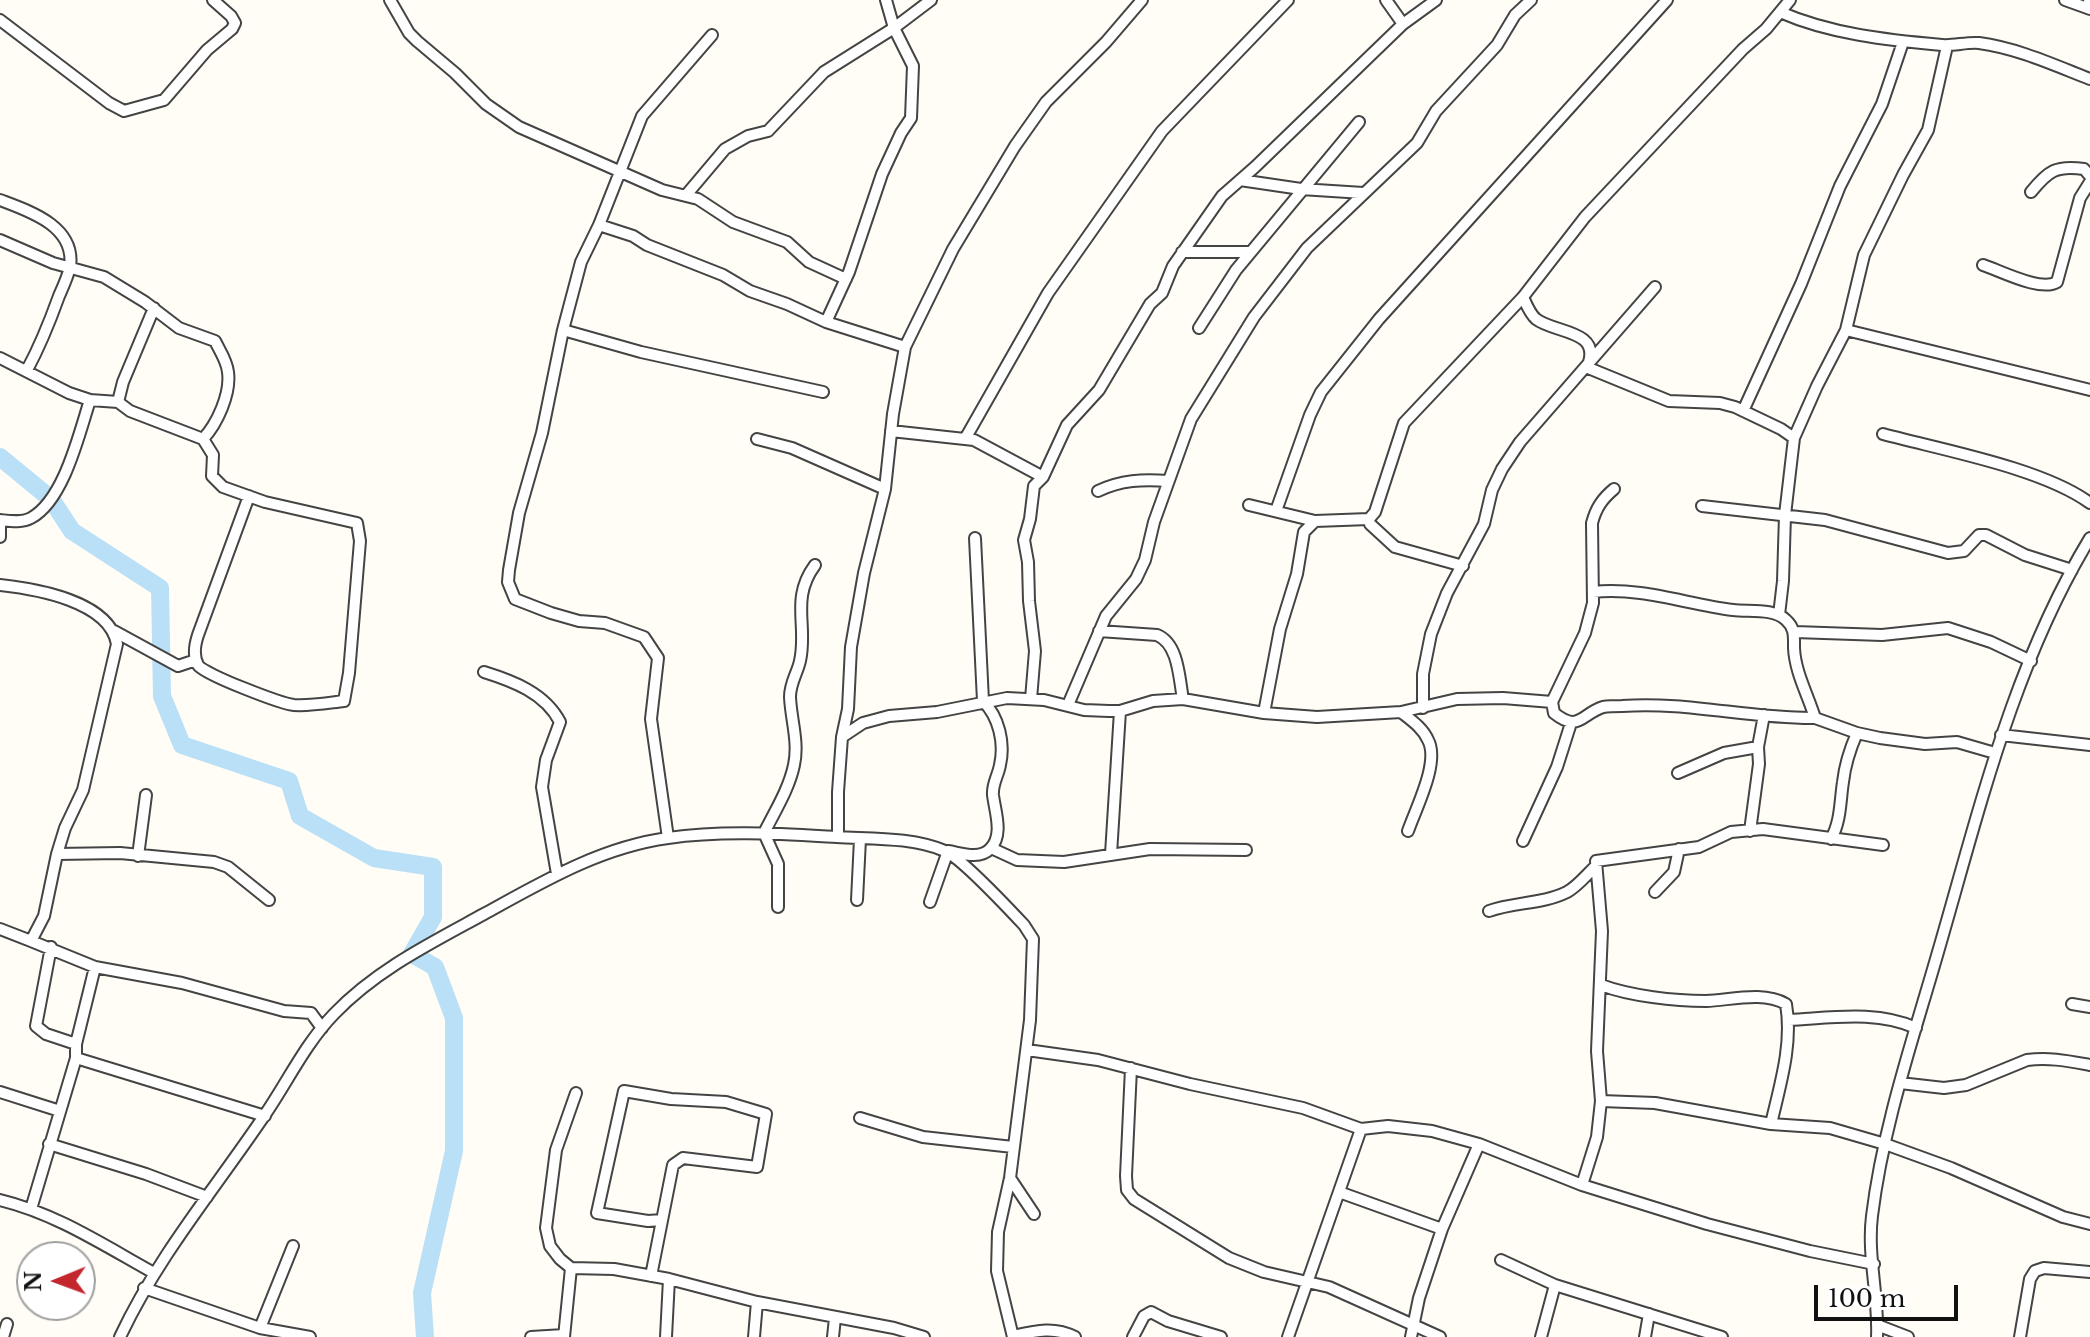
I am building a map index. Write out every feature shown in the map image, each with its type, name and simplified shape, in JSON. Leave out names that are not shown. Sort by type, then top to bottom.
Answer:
[{"type":"street","points":[[0,20],[109,103],[124,111],[164,100],[207,50],[232,29],[235,23],[231,16],[213,0]]},
{"type":"street","points":[[390,0],[409,33],[486,104],[530,133],[662,190],[687,194],[713,207],[733,222],[787,242],[809,262],[846,279]]},
{"type":"street","points":[[826,322],[846,279],[882,174],[911,118],[913,66],[894,28],[886,0]]},
{"type":"street","points":[[687,194],[725,149],[748,136],[768,131],[824,72],[894,28],[931,0]]},
{"type":"street","points":[[838,837],[842,737],[848,709],[851,647],[856,611],[885,489],[905,347],[953,249],[1015,146],[1046,102],[1106,42],[1142,0]]},
{"type":"street","points":[[965,439],[1048,293],[1162,131],[1288,0]]},
{"type":"street","points":[[1386,0],[1403,24]]},
{"type":"street","points":[[1031,699],[1035,651],[1024,540],[1034,486],[1043,477],[1067,425],[1099,390],[1150,304],[1162,293],[1173,266],[1222,196],[1403,24],[1436,0]]},
{"type":"street","points":[[1068,705],[1106,616],[1136,579],[1145,560],[1168,481],[1191,419],[1254,317],[1307,248],[1417,143],[1436,111],[1497,45],[1515,15],[1531,0]]},
{"type":"street","points":[[1276,511],[1321,392],[1379,319],[1667,0]]},
{"type":"street","points":[[1249,505],[1315,521],[1369,519],[1375,512],[1404,423],[1523,297],[1585,217],[1790,0]]},
{"type":"street","points":[[2065,0],[2090,9]]},
{"type":"street","points":[[1780,12],[1826,28],[1903,42],[1947,46],[1975,43],[2004,48],[2090,79]]},
{"type":"street","points":[[668,838],[651,719],[658,658],[644,637],[605,623],[579,621],[529,605],[515,599],[508,582],[519,513],[542,433],[563,330],[581,262],[642,116],[712,35]]},
{"type":"street","points":[[1743,411],[1801,284],[1840,186],[1882,104],[1903,42]]},
{"type":"street","points":[[1779,615],[1785,515],[1794,438],[1846,330],[1864,255],[1928,130],[1947,46]]},
{"type":"street","points":[[1199,328],[1250,252],[1359,122]]},
{"type":"street","points":[[1983,265],[2040,285],[2051,286],[2057,282],[2080,198],[2090,179],[2084,169],[2061,167],[2040,180],[2031,192]]},
{"type":"street","points":[[1240,180],[1301,189],[1363,193]]},
{"type":"street","points":[[0,200],[29,210],[54,226],[70,252],[70,267],[27,370]]},
{"type":"street","points":[[599,225],[633,236],[647,245],[723,275],[750,291],[826,322],[905,347]]},
{"type":"street","points":[[0,240],[29,254],[104,277],[154,308],[179,328],[215,341],[228,368],[227,388],[212,429],[203,439]]},
{"type":"street","points":[[1182,252],[1250,252]]},
{"type":"street","points":[[1423,708],[1423,674],[1431,634],[1447,593],[1484,524],[1492,490],[1502,469],[1520,442],[1655,287]]},
{"type":"street","points":[[1523,297],[1536,319],[1586,339],[1591,348],[1586,367]]},
{"type":"street","points":[[118,402],[123,382],[154,308]]},
{"type":"street","points":[[563,330],[641,352],[823,392]]},
{"type":"street","points":[[1846,330],[2090,390]]},
{"type":"street","points":[[0,358],[69,393],[90,400],[118,402],[130,411],[203,439],[213,455],[212,476],[215,482],[286,508],[357,523],[360,541],[344,701],[305,705],[277,701],[209,675],[196,660],[198,635],[249,496]]},
{"type":"street","points":[[1586,367],[1669,401],[1720,403],[1743,411],[1794,438]]},
{"type":"street","points":[[0,537],[0,520],[30,519],[41,511],[57,490],[90,400]]},
{"type":"street","points":[[891,431],[974,440],[1043,477]]},
{"type":"street","points":[[1883,434],[2014,470],[2072,490],[2090,503]]},
{"type":"street","points":[[757,439],[792,448],[885,489]]},
{"type":"street","points":[[1098,491],[1118,483],[1145,479],[1168,481]]},
{"type":"street","points":[[1614,489],[1603,498],[1592,523],[1593,603],[1585,633],[1552,702],[1554,713],[1563,721],[1571,723],[1582,720],[1603,707],[1655,703],[1785,718],[1815,718],[1857,733],[1925,744],[1957,742],[1995,753]]},
{"type":"street","points":[[1702,506],[1825,520],[1948,553],[1964,551],[1979,535],[1986,535],[2025,555],[2074,565],[2090,565]]},
{"type":"street","points":[[1264,713],[1280,629],[1297,574],[1304,532],[1315,521]]},
{"type":"street","points":[[1370,524],[1395,547],[1463,566]]},
{"type":"street","points":[[120,1337],[144,1288],[265,1116],[322,1028],[379,974],[417,951],[557,874],[613,850],[668,838],[764,833],[838,837],[918,843],[975,856],[991,848],[998,824],[993,790],[1001,765],[1000,738],[993,710],[983,701],[975,538]]},
{"type":"street","points":[[1877,1337],[1872,1220],[1885,1144],[1900,1083],[2001,735],[2074,565],[2090,538]]},
{"type":"street","points":[[764,833],[794,766],[795,737],[790,691],[800,659],[799,604],[804,581],[815,565]]},
{"type":"street","points":[[0,585],[42,591],[74,602],[114,631],[178,666],[196,660]]},
{"type":"street","points":[[1593,592],[1642,593],[1779,615],[1795,632],[1794,649],[1800,676],[1815,718]]},
{"type":"street","points":[[1795,632],[1882,635],[1948,628],[1991,642],[2031,661]]},
{"type":"street","points":[[31,941],[44,916],[57,854],[86,780],[117,644],[114,631]]},
{"type":"street","points":[[1099,631],[1165,638],[1171,646],[1183,699]]},
{"type":"street","points":[[484,672],[510,680],[536,695],[560,722],[546,760],[542,797],[557,874]]},
{"type":"street","points":[[842,737],[863,723],[889,716],[957,709],[1007,698],[1031,699],[1084,710],[1120,711],[1153,701],[1183,699],[1264,713],[1317,717],[1401,712],[1457,699],[1503,698],[1552,702]]},
{"type":"street","points":[[1111,854],[1120,711]]},
{"type":"street","points":[[1401,712],[1430,742],[1433,761],[1408,831]]},
{"type":"street","points":[[1750,831],[1764,715]]},
{"type":"street","points":[[1523,841],[1557,767],[1571,723]]},
{"type":"street","points":[[1831,839],[1836,831],[1847,756],[1857,733]]},
{"type":"street","points":[[2001,735],[2090,745]]},
{"type":"street","points":[[1678,773],[1724,753],[1758,747]]},
{"type":"street","points":[[138,856],[146,795]]},
{"type":"street","points":[[1582,1185],[1597,1137],[1601,1101],[1597,1051],[1602,931],[1596,861],[1699,847],[1731,832],[1763,829],[1883,845]]},
{"type":"street","points":[[764,833],[778,864],[778,907]]},
{"type":"street","points":[[857,900],[860,839]]},
{"type":"street","points":[[991,848],[1017,860],[1064,862],[1150,849],[1246,850]]},
{"type":"street","points":[[1655,892],[1674,872],[1679,849]]},
{"type":"street","points":[[930,902],[948,851]]},
{"type":"street","points":[[948,851],[1024,925],[1033,939],[1027,1050],[1010,1178],[998,1232],[997,1271],[1013,1336],[1046,1329],[1066,1332],[1075,1337]]},
{"type":"street","points":[[57,854],[120,853],[214,862],[228,867],[269,900]]},
{"type":"street","points":[[1489,911],[1565,893],[1596,866]]},
{"type":"street","points":[[0,929],[95,967],[182,983],[284,1011],[311,1013],[322,1028]]},
{"type":"street","points":[[51,947],[36,1026],[46,1034],[76,1044]]},
{"type":"street","points":[[31,1209],[76,1058],[76,1044],[95,967]]},
{"type":"street","points":[[1601,985],[1672,999],[1706,1001],[1749,997],[1778,999],[1786,1004],[1789,1020],[1785,1061],[1771,1124]]},
{"type":"street","points":[[2072,1004],[2090,1007]]},
{"type":"street","points":[[1789,1020],[1836,1016],[1874,1018],[1901,1021],[1916,1028]]},
{"type":"street","points":[[1027,1050],[1131,1068],[1303,1108],[1361,1129],[1411,1127],[1479,1144],[1582,1185],[1721,1228],[1874,1264]]},
{"type":"street","points":[[76,1058],[265,1116]]},
{"type":"street","points":[[1900,1083],[1944,1088],[1966,1085],[2027,1060],[2053,1058],[2089,1063]]},
{"type":"street","points":[[1131,1068],[1126,1176],[1127,1190],[1134,1199],[1229,1258],[1264,1272],[1310,1281],[1440,1337]]},
{"type":"street","points":[[651,1276],[673,1165],[683,1158],[757,1167],[766,1114],[726,1102],[671,1099],[624,1091],[597,1213],[648,1221],[662,1220]]},
{"type":"street","points":[[0,1092],[60,1111]]},
{"type":"street","points":[[576,1093],[556,1150],[546,1228],[550,1246],[571,1268],[614,1269],[669,1279],[757,1302],[894,1328],[924,1337]]},
{"type":"street","points":[[1601,1101],[1655,1103],[1771,1124],[1830,1128],[1951,1168],[2063,1217],[2090,1224]]},
{"type":"street","points":[[860,1118],[923,1137],[1013,1147]]},
{"type":"street","points":[[1288,1337],[1361,1129]]},
{"type":"street","points":[[49,1144],[207,1197]]},
{"type":"street","points":[[1411,1337],[1442,1229],[1479,1144]]},
{"type":"street","points":[[1010,1178],[1034,1214]]},
{"type":"street","points":[[1339,1192],[1442,1229]]},
{"type":"street","points":[[0,1200],[31,1209],[66,1225],[154,1273]]},
{"type":"street","points":[[648,1221],[660,1233]]},
{"type":"street","points":[[260,1328],[293,1246]]},
{"type":"street","points":[[1501,1260],[1555,1285],[1722,1337]]},
{"type":"street","points":[[531,1337],[564,1336],[571,1268]]},
{"type":"street","points":[[2020,1337],[2030,1279],[2035,1271],[2044,1268],[2090,1272]]},
{"type":"street","points":[[666,1337],[669,1279]]},
{"type":"street","points":[[1541,1337],[1555,1285]]},
{"type":"street","points":[[144,1288],[260,1328],[310,1337]]},
{"type":"street","points":[[754,1337],[757,1302]]},
{"type":"street","points":[[1133,1337],[1144,1316],[1151,1312],[1168,1321],[1221,1337]]},
{"type":"street","points":[[1645,1337],[1649,1314]]},
{"type":"street","points":[[833,1337],[835,1318]]},
{"type":"street","points":[[3,1337],[7,1324]]},
{"type":"street","points":[[1877,1325],[1908,1337]]},
{"type":"waterway","points":[[0,457],[51,499],[72,531],[160,588],[162,696],[182,745],[289,781],[300,816],[374,858],[433,867],[433,917],[412,954],[435,967],[454,1018],[454,1151],[422,1293],[425,1337]]}]
